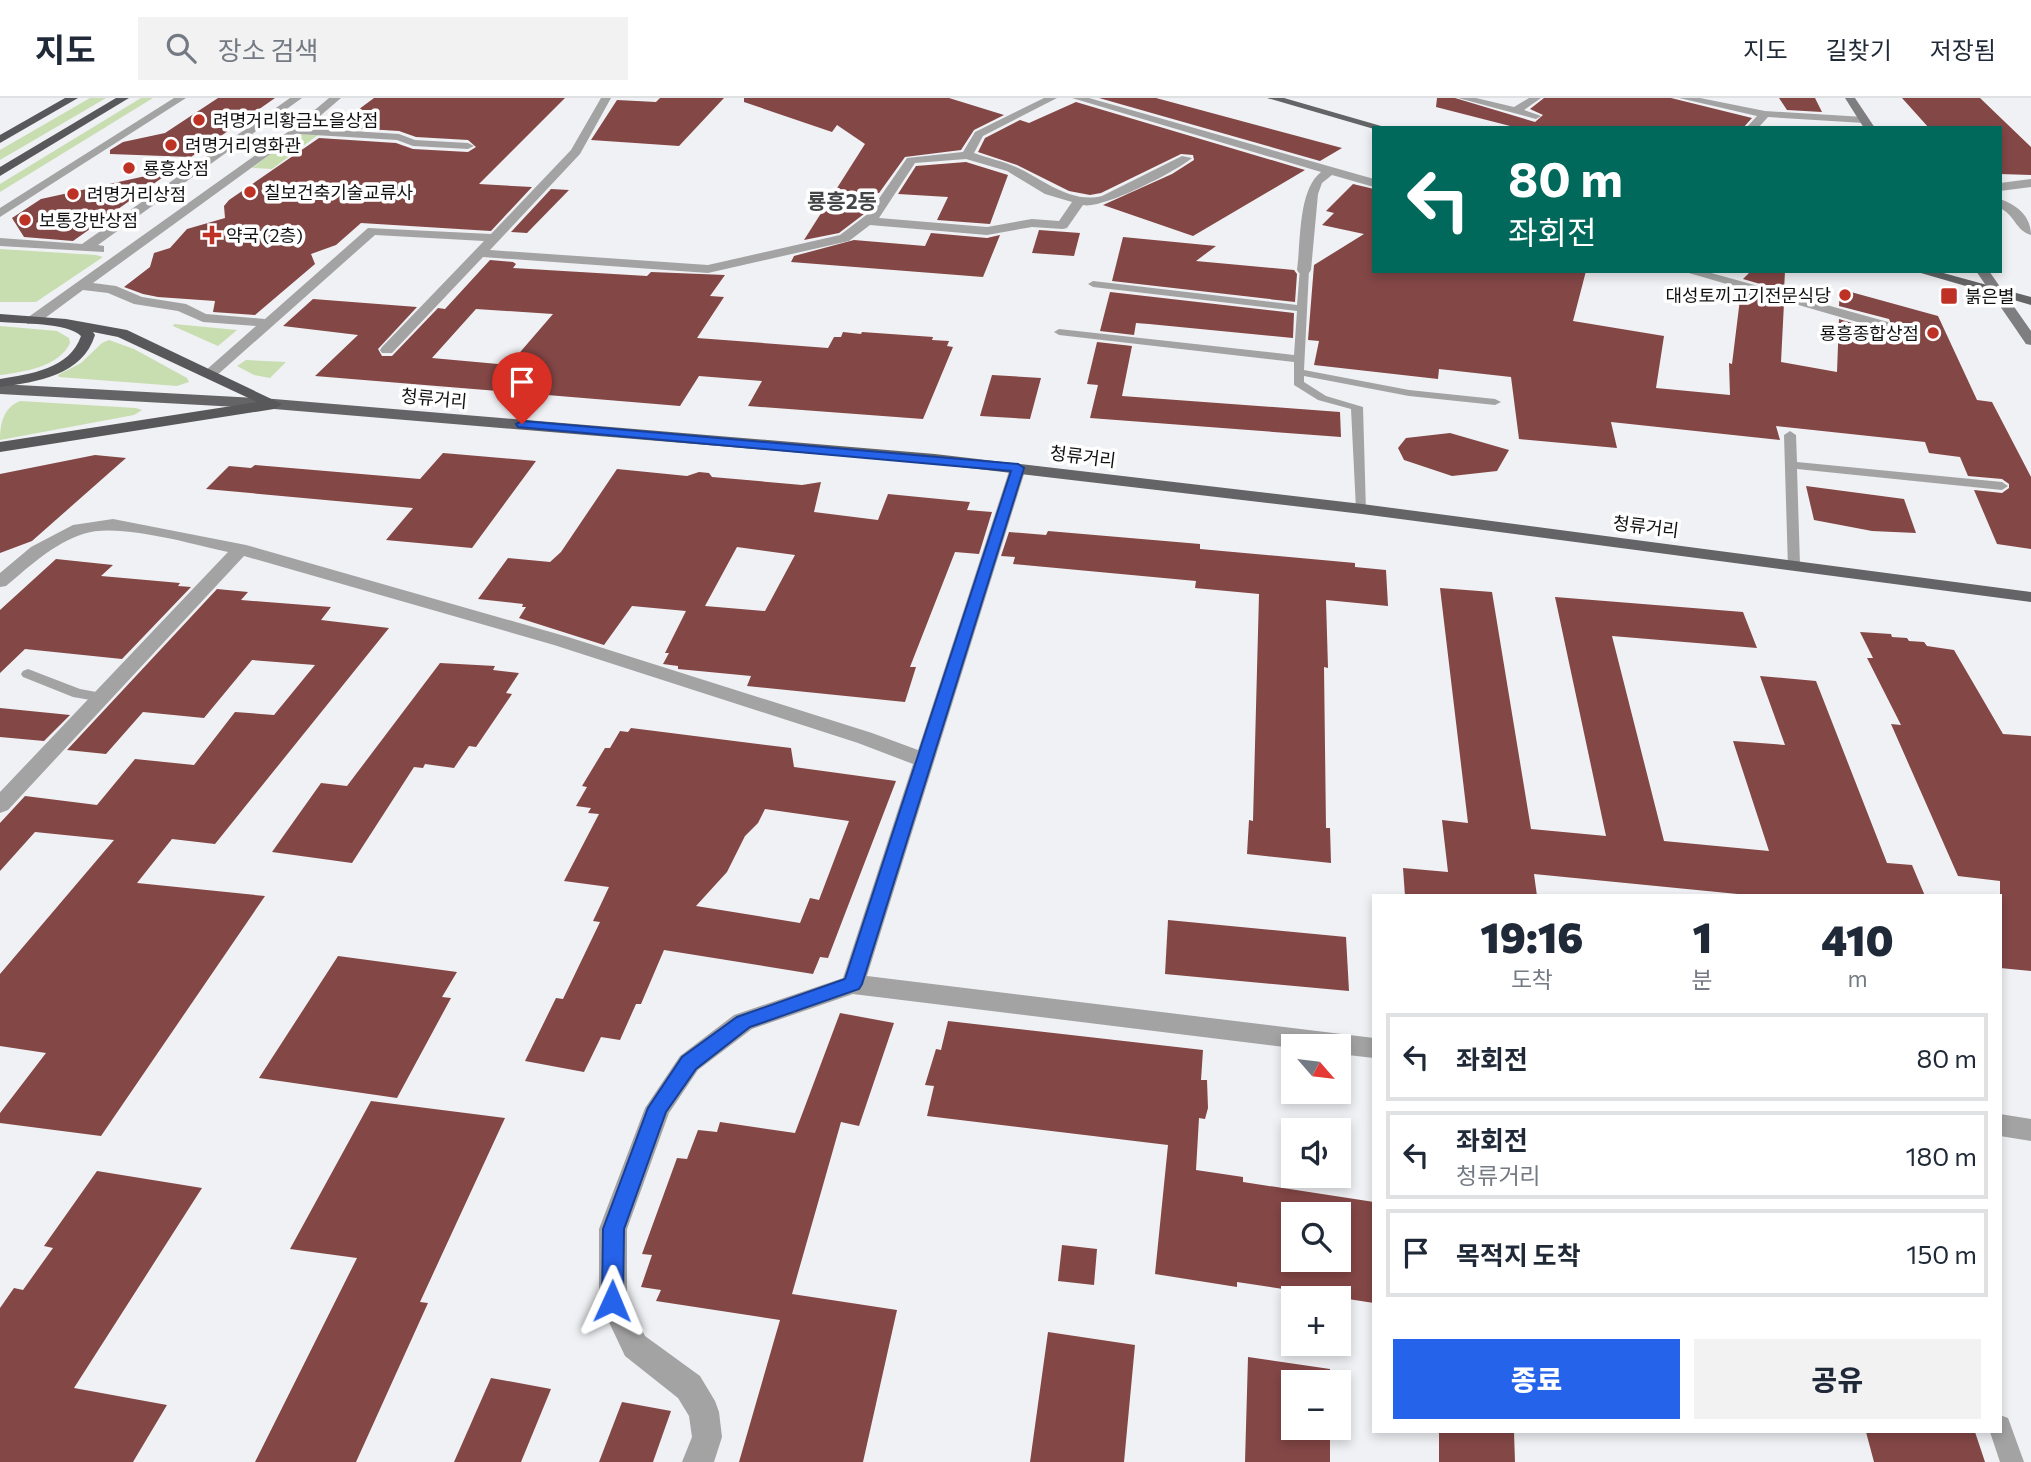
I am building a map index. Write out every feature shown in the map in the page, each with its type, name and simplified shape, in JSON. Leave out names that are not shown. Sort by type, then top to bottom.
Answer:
[{"type":"highway","points":[[0,140],[73,98]]},
{"type":"highway","points":[[0,173],[124,98]]},
{"type":"highway","points":[[0,318],[66,323],[122,333],[274,404]]},
{"type":"highway","points":[[0,383],[43,374],[78,356],[87,345],[88,335],[81,328],[66,323]]},
{"type":"highway","points":[[0,447],[274,404]]},
{"type":"main road","points":[[1272,98],[1376,126]]},
{"type":"main road","points":[[1850,98],[1867,124]]},
{"type":"main road","points":[[1927,273],[2031,301]]},
{"type":"main road","points":[[1984,273],[2031,341]]},
{"type":"main road","name":"청류거리","points":[[0,389],[274,404],[1018,468],[1362,509],[2031,597]]},
{"type":"street","points":[[0,213],[181,98]]},
{"type":"street","points":[[85,248],[297,98]]},
{"type":"street","points":[[32,321],[296,131],[336,98]]},
{"type":"street","points":[[387,350],[576,152],[606,98]]},
{"type":"street","points":[[1023,98],[1040,103]]},
{"type":"street","points":[[967,155],[979,134],[1052,98]]},
{"type":"street","points":[[1077,98],[1372,182]]},
{"type":"street","points":[[1463,98],[1536,116]]},
{"type":"street","points":[[1515,111],[1536,98]]},
{"type":"street","points":[[1684,98],[1765,114],[1867,124]]},
{"type":"street","points":[[1753,126],[1765,114]]},
{"type":"street","points":[[296,131],[399,137],[413,143],[468,146]]},
{"type":"street","points":[[479,253],[708,269],[844,237],[870,221],[911,160],[967,155],[1012,169],[1049,191],[1090,203],[1106,200],[1186,158]]},
{"type":"street","points":[[1304,270],[1312,194],[1317,181],[1329,171]]},
{"type":"street","points":[[2002,187],[2031,183]]},
{"type":"street","points":[[870,221],[987,231],[1032,223],[1063,225],[1079,201]]},
{"type":"street","points":[[2002,203],[2015,210],[2025,228],[2031,231]]},
{"type":"street","points":[[210,374],[372,231],[493,238]]},
{"type":"street","points":[[0,242],[130,251]]},
{"type":"street","points":[[1695,273],[1883,325]]},
{"type":"street","points":[[80,286],[111,289],[139,301],[181,307],[203,318],[268,323]]},
{"type":"street","points":[[853,984],[1018,468]]},
{"type":"street","points":[[0,582],[37,551],[79,528],[113,524],[240,549],[561,641],[865,738],[926,761]]},
{"type":"street","points":[[0,805],[240,549]]},
{"type":"street","points":[[698,1462],[706,1437],[704,1412],[689,1387],[635,1346],[612,1301],[613,1229],[658,1108],[689,1063],[743,1022],[853,984],[1372,1048]]},
{"type":"street","points":[[2002,1125],[2031,1130]]},
{"type":"lane","points":[[1304,270],[1298,383],[1322,398],[1357,407],[1362,509]]},
{"type":"lane","points":[[1093,284],[1302,309]]},
{"type":"lane","points":[[1059,332],[1299,365],[1409,393],[1494,402]]},
{"type":"lane","points":[[1790,435],[1793,565]]},
{"type":"lane","points":[[1791,465],[2002,486]]},
{"type":"lane","points":[[28,674],[78,694],[102,696]]},
{"type":"lane","points":[[2002,1432],[2012,1462]]},
{"type":"green space","points":[[90,98],[106,98],[0,160],[0,150]]},
{"type":"green space","points":[[141,98],[153,98],[0,192],[0,184]]},
{"type":"green space","points":[[303,134],[318,135],[272,169],[252,168],[293,137]]},
{"type":"green space","points":[[0,249],[103,257],[36,302],[0,302]]},
{"type":"green space","points":[[0,326],[57,331],[69,338],[70,343],[58,358],[49,363],[0,375]]},
{"type":"green space","points":[[173,326],[237,330],[218,346]]},
{"type":"green space","points":[[109,340],[134,349],[187,378],[189,382],[177,386],[59,377],[58,375],[81,363],[102,343]]},
{"type":"green space","points":[[246,360],[286,362],[270,378],[254,375],[237,366]]},
{"type":"green space","points":[[20,401],[142,410],[134,415],[0,440],[6,412]]},
{"type":"building","points":[[218,98],[275,98],[191,157],[110,154],[110,150],[123,142],[165,133]]},
{"type":"building","points":[[374,98],[565,98],[479,184],[532,187],[491,231],[361,223],[336,245],[311,254],[315,264],[255,315],[213,312],[215,301],[158,297],[124,287],[150,267],[154,253],[170,248],[187,229],[225,218],[224,206],[229,200],[319,138],[396,143],[413,149],[468,152],[476,147],[468,140],[416,137],[399,131],[335,127]]},
{"type":"building","points":[[660,98],[724,98],[679,146],[591,140],[617,100],[656,102]]},
{"type":"building","points":[[744,98],[949,98],[1004,115],[974,130],[961,150],[905,157],[879,193],[875,193],[864,214],[839,233],[804,240],[865,144],[837,125],[832,132],[744,102]]},
{"type":"building","points":[[1099,98],[1156,98],[1342,148],[1320,161]]},
{"type":"building","points":[[1437,98],[1455,98],[1535,122],[1543,115],[1530,109],[1544,98],[1671,98],[1752,118],[1745,126],[1510,126],[1436,107]]},
{"type":"building","points":[[1779,98],[1815,98],[1822,112],[1787,110]]},
{"type":"building","points":[[1902,98],[1980,98],[2031,147],[2031,175],[2002,174],[2002,126],[1927,126]]},
{"type":"building","points":[[1076,102],[1305,170],[1193,236],[1103,205],[1172,174],[1194,160],[1193,155],[1181,154],[1101,193],[1090,195],[1069,191],[1017,165],[978,152],[985,138],[1020,120],[1029,123]]},
{"type":"building","points":[[966,162],[1008,175],[990,224],[937,220],[948,197],[898,194],[916,166]]},
{"type":"building","points":[[173,170],[73,241],[24,237],[12,218],[41,199]]},
{"type":"building","points":[[1353,184],[1372,189],[1372,273],[1585,273],[1573,321],[1664,336],[1656,388],[1730,395],[1729,363],[1732,364],[1741,291],[1784,303],[1781,362],[1837,372],[1839,319],[1878,331],[1888,331],[1892,326],[1889,319],[1839,306],[1840,289],[1938,316],[1977,400],[1992,402],[2031,477],[2031,549],[1997,544],[1974,490],[2002,493],[2009,488],[2009,484],[2002,479],[1968,476],[1960,457],[1929,453],[1925,442],[1776,426],[1780,440],[1611,422],[1617,448],[1519,439],[1511,377],[1439,369],[1438,379],[1314,365],[1319,341],[1308,340],[1314,265],[1364,234],[1322,225],[1334,213],[1326,211]]},
{"type":"building","points":[[551,189],[569,190],[527,233],[511,232]]},
{"type":"building","points":[[1039,230],[1080,233],[1074,256],[1032,253]]},
{"type":"building","points":[[931,233],[987,238],[1000,235],[983,277],[791,262],[794,256],[854,240],[925,246]]},
{"type":"building","points":[[1123,237],[1216,246],[1196,261],[1294,270],[1297,274],[1295,302],[1112,281]]},
{"type":"building","points":[[490,260],[513,262],[516,264],[513,268],[647,276],[651,272],[725,275],[710,296],[724,297],[697,338],[828,348],[834,337],[841,337],[843,332],[862,332],[933,337],[932,340],[949,341],[947,346],[953,347],[923,419],[748,406],[762,381],[699,376],[680,406],[315,376],[358,335],[283,326],[313,299],[417,307],[378,349],[382,356],[392,356],[438,308],[445,309]],"holes":[[[476,309],[553,314],[509,365],[432,358]]]},
{"type":"building","points":[[1749,273],[1785,273],[1784,291],[1743,279]]},
{"type":"building","points":[[1110,292],[1294,313],[1293,338],[1136,323],[1134,335],[1100,331]]},
{"type":"building","points":[[1097,342],[1132,346],[1122,396],[1340,412],[1341,437],[1090,418],[1098,385],[1087,384]]},
{"type":"building","points":[[992,375],[1041,378],[1030,419],[980,416]]},
{"type":"building","points":[[1450,433],[1509,450],[1497,471],[1452,476],[1404,460],[1398,448],[1406,438]]},
{"type":"building","points":[[443,453],[536,461],[472,548],[386,540],[413,508],[206,489],[229,466],[251,468],[255,465],[420,479]]},
{"type":"building","points":[[95,455],[126,458],[32,541],[0,553],[0,474]]},
{"type":"building","points":[[617,469],[687,476],[699,472],[709,473],[712,477],[802,485],[821,482],[814,512],[878,520],[888,494],[970,502],[967,510],[992,512],[979,554],[955,552],[910,667],[916,667],[905,702],[747,686],[751,676],[678,669],[678,666],[663,664],[669,653],[665,653],[686,611],[632,606],[604,645],[519,618],[526,607],[522,607],[523,604],[478,599],[508,558],[550,562],[561,552]],"holes":[[[737,547],[795,555],[765,611],[705,606]]]},
{"type":"building","points":[[1806,486],[1904,499],[1916,533],[1872,531],[1814,520]]},
{"type":"building","points":[[1048,531],[1200,544],[1200,549],[1355,563],[1355,567],[1386,570],[1388,606],[1326,600],[1326,828],[1330,828],[1331,863],[1247,854],[1249,820],[1253,821],[1259,594],[1195,588],[1196,581],[1013,564],[1015,557],[1001,556],[1009,532],[1046,535]]},
{"type":"building","points":[[56,559],[113,565],[101,576],[180,583],[178,586],[191,587],[122,659],[25,649],[0,673],[0,610]]},
{"type":"building","points":[[1440,588],[1492,592],[1531,829],[1606,836],[1555,597],[1743,612],[1757,648],[1612,636],[1664,841],[1769,851],[1733,741],[1785,745],[1760,676],[1816,681],[1887,863],[1912,865],[1924,894],[1738,894],[1534,874],[1537,894],[1405,894],[1403,868],[1448,872],[1442,820],[1468,823]]},
{"type":"building","points":[[217,589],[248,592],[241,600],[331,607],[321,620],[389,628],[215,844],[172,839],[137,883],[265,896],[101,1136],[0,1123],[0,1113],[46,1053],[0,1046],[0,974],[114,840],[35,832],[0,871],[0,823],[25,796],[97,805],[135,759],[194,765],[235,712],[274,715],[315,665],[252,660],[204,718],[143,712],[106,754],[67,750]]},
{"type":"building","points":[[1860,632],[1891,634],[1892,637],[1924,642],[1927,646],[1954,650],[2003,734],[2031,736],[2031,971],[2002,968],[2000,881],[1958,876],[1891,724],[1901,725],[1867,658],[1873,658]]},
{"type":"building","points":[[440,663],[495,666],[493,670],[519,673],[506,693],[512,694],[476,747],[469,746],[454,768],[425,764],[423,768],[414,767],[352,863],[272,852],[321,783],[347,786]]},
{"type":"building","points":[[0,708],[70,715],[44,741],[0,737]]},
{"type":"building","points":[[631,728],[791,748],[794,767],[896,781],[828,958],[820,957],[813,974],[664,950],[641,1004],[636,1004],[620,1040],[601,1037],[584,1072],[525,1061],[556,998],[563,999],[600,922],[593,921],[609,887],[564,881],[599,814],[588,813],[591,808],[576,806],[587,787],[582,786],[605,748],[610,748],[620,731],[628,732]],"holes":[[[765,809],[849,821],[819,900],[810,898],[800,923],[696,906],[727,872],[745,836],[758,823]]]},
{"type":"building","points":[[1168,920],[1346,937],[1349,991],[1165,974]]},
{"type":"building","points":[[338,956],[457,972],[442,997],[451,998],[397,1098],[259,1078]]},
{"type":"building","points":[[840,1013],[894,1023],[859,1126],[841,1122],[792,1294],[897,1310],[863,1462],[739,1462],[780,1320],[656,1301],[661,1290],[641,1287],[652,1255],[642,1254],[677,1158],[687,1159],[698,1130],[717,1132],[720,1122],[795,1133]]},
{"type":"building","points":[[948,1021],[1203,1050],[1201,1080],[1207,1080],[1208,1108],[1205,1119],[1199,1118],[1196,1170],[1243,1177],[1243,1182],[1372,1202],[1372,1303],[1351,1299],[1351,1286],[1281,1286],[1281,1289],[1237,1282],[1237,1287],[1155,1274],[1168,1145],[927,1116],[934,1086],[925,1085],[936,1049],[941,1050]]},
{"type":"building","points":[[371,1101],[505,1118],[420,1302],[428,1303],[356,1462],[255,1462],[357,1258],[290,1249]]},
{"type":"building","points":[[97,1171],[202,1188],[74,1388],[167,1405],[133,1462],[0,1462],[0,1308],[14,1288],[23,1290],[53,1248],[44,1246]]},
{"type":"building","points":[[1062,1245],[1097,1249],[1094,1285],[1058,1281]]},
{"type":"building","points":[[1048,1332],[1135,1345],[1124,1462],[1030,1462]]},
{"type":"building","points":[[1248,1357],[1330,1369],[1281,1370],[1281,1440],[1330,1440],[1330,1462],[1245,1462]]},
{"type":"building","points":[[491,1378],[551,1389],[521,1462],[454,1462]]},
{"type":"building","points":[[622,1402],[671,1411],[653,1462],[599,1462]]},
{"type":"building","points":[[1439,1433],[1514,1433],[1515,1462],[1439,1462]]},
{"type":"building","points":[[1866,1433],[1975,1433],[1985,1462],[1874,1462]]},
{"type":"place","name":"려명거리황금노을상점","points":[[199,120]]},
{"type":"place","name":"려명거리영화관","points":[[171,145]]},
{"type":"place","name":"룡흥상점","points":[[129,168]]},
{"type":"place","name":"칠보건축기술교류사","points":[[250,192]]},
{"type":"place","name":"려명거리상점","points":[[73,194]]},
{"type":"place","name":"보통강반상점","points":[[25,220]]},
{"type":"place","name":"약국 (2층)","points":[[212,235]]},
{"type":"place","name":"대성토끼고기전문식당","points":[[1845,295]]},
{"type":"place","name":"붉은별","points":[[1949,296]]},
{"type":"place","name":"룡흥종합상점","points":[[1933,333]]},
{"type":"district","name":"룡흥2동","points":[[842,200]]},
{"type":"route","points":[[522,424],[1018,468],[853,984],[743,1022],[689,1063],[658,1108],[613,1229],[612,1301]]}]
